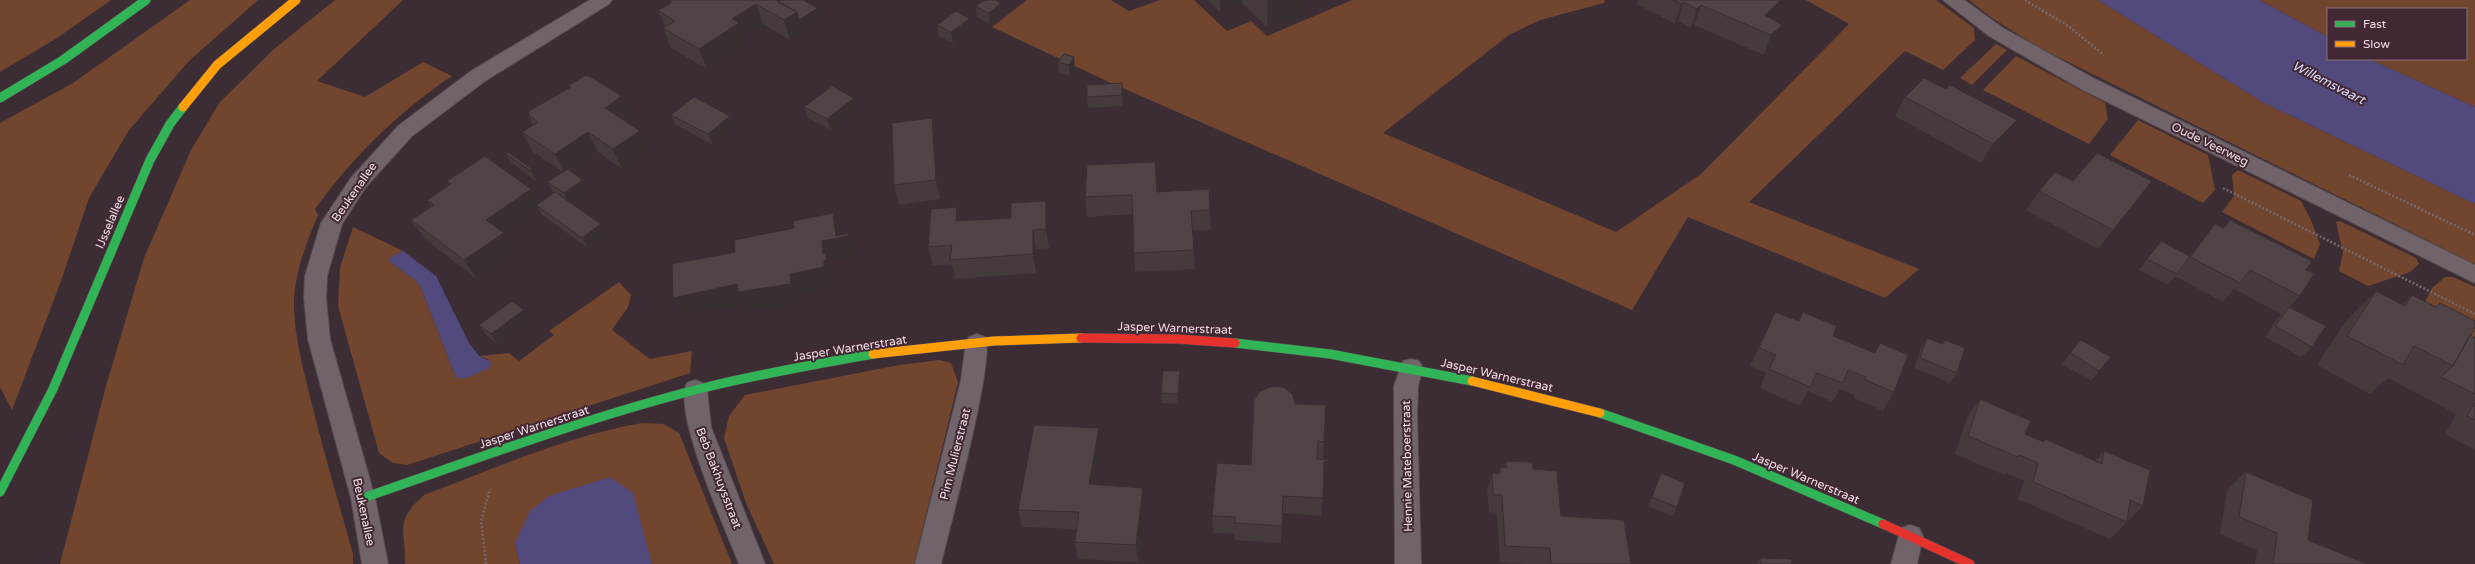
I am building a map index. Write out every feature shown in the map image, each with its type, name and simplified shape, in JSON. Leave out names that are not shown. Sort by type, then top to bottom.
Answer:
[{"type":"street","points":[[0,98],[63,60],[146,0]]},
{"type":"street","name":"IJsselallee","points":[[0,492],[53,389],[150,160],[170,124],[217,65],[296,0]]},
{"type":"street","name":"Beukenallee","points":[[375,564],[363,498],[318,332],[315,298],[316,276],[332,223],[358,183],[405,131],[478,76],[603,0]]},
{"type":"street","name":"Oude Veerweg","points":[[1952,0],[1996,32],[2088,84],[2475,275]]},
{"type":"street","name":"Jasper Warnerstraat","points":[[363,498],[501,450],[620,411],[695,390],[838,360],[977,343],[1092,338],[1192,339],[1296,349],[1411,368],[1554,400],[1654,430],[1764,472],[1970,564]]},
{"type":"street","name":"Pim Mulierstraat","points":[[928,564],[973,380],[977,343]]},
{"type":"street","name":"Hennie Mateboerstraat","points":[[1408,564],[1405,414],[1406,386],[1411,368]]},
{"type":"street","name":"Beb Bakhuysstraat","points":[[695,390],[699,427],[752,564]]},
{"type":"street","points":[[1904,564],[1910,536]]},
{"type":"path","points":[[2025,0],[2068,26],[2105,56]]},
{"type":"path","points":[[2344,172],[2475,235]]},
{"type":"path","points":[[486,564],[481,521],[501,450]]},
{"type":"shaded area","points":[[0,0],[111,0],[57,38],[0,72]]},
{"type":"shaded area","points":[[190,0],[258,0],[189,61],[129,130],[89,198],[61,281],[12,410],[0,387],[0,123],[73,83]]},
{"type":"shaded area","points":[[335,0],[403,0],[317,81],[365,97],[423,62],[452,76],[413,105],[378,136],[345,171],[315,209],[318,215],[298,272],[294,297],[294,309],[298,344],[316,420],[353,554],[353,564],[60,564],[106,386],[144,258],[191,150],[220,102],[274,49]]},
{"type":"shaded area","points":[[1027,0],[1111,0],[1129,11],[1160,0],[1194,0],[1227,31],[1251,21],[1267,36],[1352,0],[1605,0],[1604,3],[1540,20],[1509,35],[1383,133],[1616,232],[1701,174],[1849,24],[1806,0],[1936,0],[1974,28],[1975,40],[1943,70],[1905,51],[1749,202],[1919,269],[1885,298],[1688,217],[1632,310],[1111,83],[992,27]]},
{"type":"shaded area","points":[[1969,0],[2098,0],[2264,103],[2475,204],[2475,264],[2038,47],[1992,18]]},
{"type":"shaded area","points":[[2259,0],[2475,0],[2475,107],[2371,60],[2467,60],[2467,8],[2327,8],[2327,36]]},
{"type":"shaded area","points":[[1996,44],[2007,50],[1972,85],[1960,78]]},
{"type":"shaded area","points":[[2016,56],[2105,103],[2108,119],[2089,144],[1983,90]]},
{"type":"shaded area","points":[[2138,120],[2208,155],[2215,190],[2203,203],[2110,155]]},
{"type":"shaded area","points":[[2238,170],[2301,201],[2311,220],[2320,244],[2314,259],[2222,212],[2234,196],[2232,175]]},
{"type":"shaded area","points":[[2340,221],[2416,258],[2419,264],[2410,272],[2368,286],[2339,271],[2343,253],[2336,222]]},
{"type":"shaded area","points":[[353,227],[403,251],[396,254],[390,262],[416,281],[421,288],[456,378],[489,360],[479,356],[509,353],[519,361],[554,335],[549,331],[619,282],[631,295],[628,307],[612,330],[650,359],[692,351],[690,373],[407,465],[393,463],[379,453],[338,306],[340,268]]},
{"type":"shaded area","points":[[2445,277],[2453,277],[2475,287],[2475,341],[2419,313],[2432,288]]},
{"type":"shaded area","points":[[939,360],[951,363],[958,382],[914,564],[774,564],[746,503],[724,438],[729,416],[745,395],[899,365]]},
{"type":"shaded area","points":[[642,423],[664,424],[679,433],[732,564],[652,564],[651,561],[515,543],[520,564],[405,564],[403,527],[408,513],[424,495],[559,444]]},
{"type":"water","name":"Willemsvaart","points":[[2098,0],[2259,0],[2327,36],[2327,60],[2371,60],[2475,107],[2475,204],[2264,103]]},
{"type":"water","points":[[403,251],[436,276],[469,343],[479,356],[491,362],[490,368],[466,378],[456,378],[421,288],[416,281],[390,262],[389,258]]},
{"type":"water","points":[[610,477],[633,493],[652,564],[520,564],[515,543],[530,511],[549,496]]},
{"type":"building","points":[[670,0],[776,0],[797,12],[784,20],[756,4],[732,19],[739,23],[699,49],[663,28],[675,21],[658,10],[671,3]]},
{"type":"building","points":[[781,0],[803,0],[818,8],[799,20],[797,12],[778,2]]},
{"type":"building","points":[[987,0],[995,0],[1001,3],[989,13],[975,6]]},
{"type":"building","points":[[1673,0],[1781,0],[1765,15],[1782,25],[1771,35],[1701,5],[1697,9],[1684,2],[1681,4]]},
{"type":"building","points":[[956,11],[970,19],[951,32],[937,25]]},
{"type":"building","points":[[1064,54],[1074,57],[1069,65],[1058,62]]},
{"type":"building","points":[[584,76],[589,76],[622,96],[605,108],[640,131],[613,149],[588,132],[555,154],[522,132],[538,122],[528,114],[529,111],[571,87],[568,86]]},
{"type":"building","points":[[1924,78],[1946,89],[1950,85],[2017,120],[1993,144],[1905,97]]},
{"type":"building","points":[[1122,83],[1122,95],[1087,97],[1087,85]]},
{"type":"building","points":[[832,86],[854,98],[827,119],[804,107]]},
{"type":"building","points":[[694,97],[730,116],[708,134],[671,115]]},
{"type":"building","points":[[932,118],[936,180],[894,185],[892,123]]},
{"type":"building","points":[[508,152],[532,169],[531,171],[506,154]]},
{"type":"building","points":[[2097,153],[2152,181],[2113,230],[2039,191],[2055,172],[2073,181]]},
{"type":"building","points":[[485,156],[531,189],[486,220],[504,233],[464,260],[411,220],[434,205],[427,200],[451,184],[447,181]]},
{"type":"building","points":[[1155,162],[1157,192],[1209,189],[1210,210],[1191,211],[1194,250],[1134,253],[1132,195],[1085,197],[1087,165]]},
{"type":"building","points":[[568,169],[583,180],[564,193],[547,182]]},
{"type":"building","points":[[555,192],[601,224],[582,238],[536,205]]},
{"type":"building","points":[[1046,201],[1046,229],[1033,230],[1033,254],[950,260],[952,245],[928,247],[931,209],[957,207],[956,221],[1011,218],[1011,203]]},
{"type":"building","points":[[833,213],[836,236],[848,233],[848,236],[822,241],[823,254],[826,253],[827,260],[824,261],[824,267],[790,274],[791,284],[738,292],[737,284],[673,298],[672,264],[735,252],[734,240],[794,228],[793,221]]},
{"type":"building","points":[[2230,220],[2312,261],[2306,270],[2314,274],[2300,296],[2250,270],[2240,283],[2190,257],[2215,224],[2224,228]]},
{"type":"building","points":[[2161,241],[2190,256],[2177,274],[2147,259]]},
{"type":"building","points":[[2376,291],[2405,306],[2412,295],[2436,307],[2440,303],[2475,321],[2475,327],[2453,366],[2414,346],[2403,365],[2347,336]]},
{"type":"building","points":[[512,301],[524,310],[491,334],[479,325]]},
{"type":"building","points":[[2289,307],[2326,326],[2312,347],[2275,326]]},
{"type":"building","points":[[1775,312],[1799,321],[1803,312],[1837,326],[1833,336],[1875,353],[1880,343],[1908,355],[1894,392],[1865,380],[1866,377],[1848,370],[1843,383],[1817,373],[1810,387],[1769,369],[1776,355],[1759,348]]},
{"type":"building","points":[[2470,335],[2475,338],[2475,394],[2441,377],[2453,366]]},
{"type":"building","points":[[1927,338],[1943,344],[1945,340],[1965,348],[1957,373],[1920,358]]},
{"type":"building","points":[[2081,340],[2111,357],[2099,371],[2070,353]]},
{"type":"building","points":[[1163,371],[1180,371],[1178,394],[1161,393]]},
{"type":"building","points":[[1273,386],[1283,387],[1289,391],[1293,395],[1295,404],[1326,405],[1324,442],[1318,441],[1317,459],[1330,460],[1324,462],[1323,498],[1283,496],[1282,526],[1235,523],[1235,517],[1212,516],[1217,463],[1251,465],[1254,400],[1260,391]]},
{"type":"building","points":[[1980,399],[2031,421],[2025,434],[2044,442],[2045,439],[2102,464],[2104,451],[2150,470],[2143,506],[2130,500],[2127,522],[2033,482],[2038,463],[2019,455],[2018,457],[1968,436]]},
{"type":"building","points":[[2475,402],[2475,420],[2467,416]]},
{"type":"building","points":[[1034,425],[1099,428],[1089,484],[1143,488],[1136,545],[1075,542],[1079,512],[1018,510]]},
{"type":"building","points":[[1506,461],[1532,462],[1533,469],[1557,471],[1561,516],[1624,520],[1631,564],[1551,564],[1550,548],[1505,546],[1502,495],[1493,495],[1492,473],[1500,474],[1500,467],[1507,468]]},
{"type":"building","points":[[2246,472],[2313,500],[2308,540],[2367,564],[2273,564],[2277,533],[2239,517]]},
{"type":"building","points":[[1661,473],[1685,483],[1677,507],[1652,497]]},
{"type":"building","points":[[1760,558],[1791,559],[1792,564],[1761,564]]},
{"type":"traffic: fast","points":[[0,98],[63,60],[146,0]]},
{"type":"traffic: fast","points":[[0,492],[53,389],[150,160],[170,124],[183,107]]},
{"type":"traffic: fast","points":[[1235,343],[1330,354],[1472,381]]},
{"type":"traffic: fast","points":[[363,498],[617,412],[745,378],[873,354]]},
{"type":"traffic: fast","points":[[1600,413],[1734,460],[1883,524]]},
{"type":"traffic: slow","points":[[183,107],[217,65],[296,0]]},
{"type":"traffic: slow","points":[[873,354],[994,341],[1081,338]]},
{"type":"traffic: slow","points":[[1472,381],[1600,413]]},
{"type":"traffic: jam","points":[[1081,338],[1177,339],[1235,343]]},
{"type":"traffic: jam","points":[[1883,524],[1970,564]]}]
